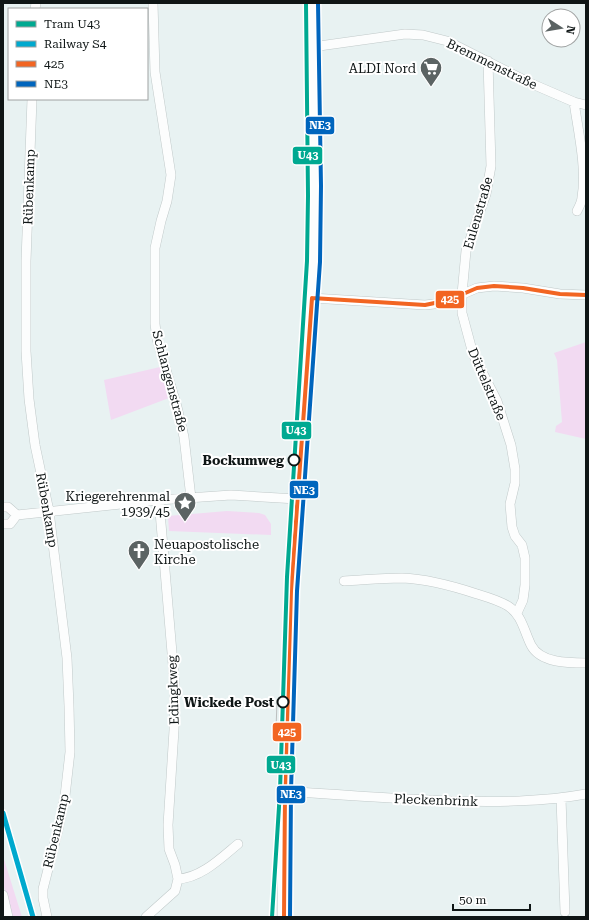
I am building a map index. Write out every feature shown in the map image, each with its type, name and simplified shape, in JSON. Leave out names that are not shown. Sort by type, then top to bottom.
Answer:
[{"type":"main road","points":[[284,917],[285,791],[291,591],[312,298],[315,186],[312,3]]},
{"type":"street","name":"Schlangenstraße","points":[[153,3],[155,72],[171,176],[167,201],[155,248],[155,324],[157,339],[177,407],[184,437],[191,498]]},
{"type":"street","name":"Bremmenstraße","points":[[312,47],[404,34],[423,35],[447,41],[530,83],[574,102],[586,105]]},
{"type":"street","name":"Eulenstraße","points":[[462,294],[466,251],[486,194],[491,166],[488,61]]},
{"type":"street","name":"Rübenkamp","points":[[32,100],[26,261],[26,351],[29,399],[35,445],[49,511],[67,658],[70,752],[62,812],[43,889],[43,898],[47,917]]},
{"type":"street","points":[[574,102],[582,156],[584,184],[582,198],[577,212]]},
{"type":"street","points":[[312,298],[425,305],[449,300],[477,288],[494,286],[510,286],[560,294],[586,295]]},
{"type":"street","name":"Düttelstraße","points":[[462,294],[462,314],[472,354],[498,401],[511,445],[515,469],[515,483],[510,504],[512,527],[515,536],[522,545],[525,558],[525,585],[523,600],[517,613]]},
{"type":"street","points":[[3,524],[10,524],[17,515],[159,500],[231,495],[297,499]]},
{"type":"street","name":"Edingkweg","points":[[159,500],[175,688],[168,825],[169,849],[178,879]]},
{"type":"street","points":[[3,507],[8,507],[17,515]]},
{"type":"street","points":[[344,581],[402,578],[433,582],[497,600],[517,613],[531,646],[539,654],[551,660],[586,663]]},
{"type":"street","name":"Pleckenbrink","points":[[285,791],[415,800],[496,802],[561,798],[586,794]]},
{"type":"street","points":[[561,798],[565,912]]},
{"type":"street","points":[[146,917],[175,891],[178,879],[194,876],[216,862],[238,844]]},
{"type":"street","points":[[3,895],[8,917]]},
{"type":"shaded area","points":[[586,342],[586,439],[555,432],[556,426],[562,422],[557,360],[554,353]]},
{"type":"shaded area","points":[[160,367],[169,398],[111,420],[104,380]]},
{"type":"shaded area","points":[[227,511],[259,513],[265,515],[271,524],[271,535],[169,531],[168,516]]},
{"type":"shaded area","points":[[3,856],[22,917],[13,917],[3,884]]},
{"type":"tram line","name":"U43","points":[[272,917],[280,791],[287,577],[307,261],[308,196],[306,3]]},
{"type":"tram line","points":[[276,729],[277,702]]},
{"type":"rail line","name":"S4","points":[[3,813],[33,917]]},
{"type":"transit line","name":"NE3","points":[[290,917],[291,791],[297,591],[320,262],[321,186],[318,3]]},
{"type":"transit line","name":"425","points":[[312,298],[425,305],[449,300],[477,288],[494,286],[523,288],[560,294],[586,295]]},
{"type":"transit line","name":"425","points":[[284,917],[285,791],[291,591],[312,298]]},
{"type":"place","name":"ALDI Nord","points":[[431,88]]},
{"type":"place","name":"Bockumweg","points":[[294,460]]},
{"type":"place","name":"Kriegerehrenmal 1939/45","points":[[185,522]]},
{"type":"place","name":"Neuapostolische Kirche","points":[[139,570]]},
{"type":"place","name":"Wickede Post","points":[[283,702]]}]
